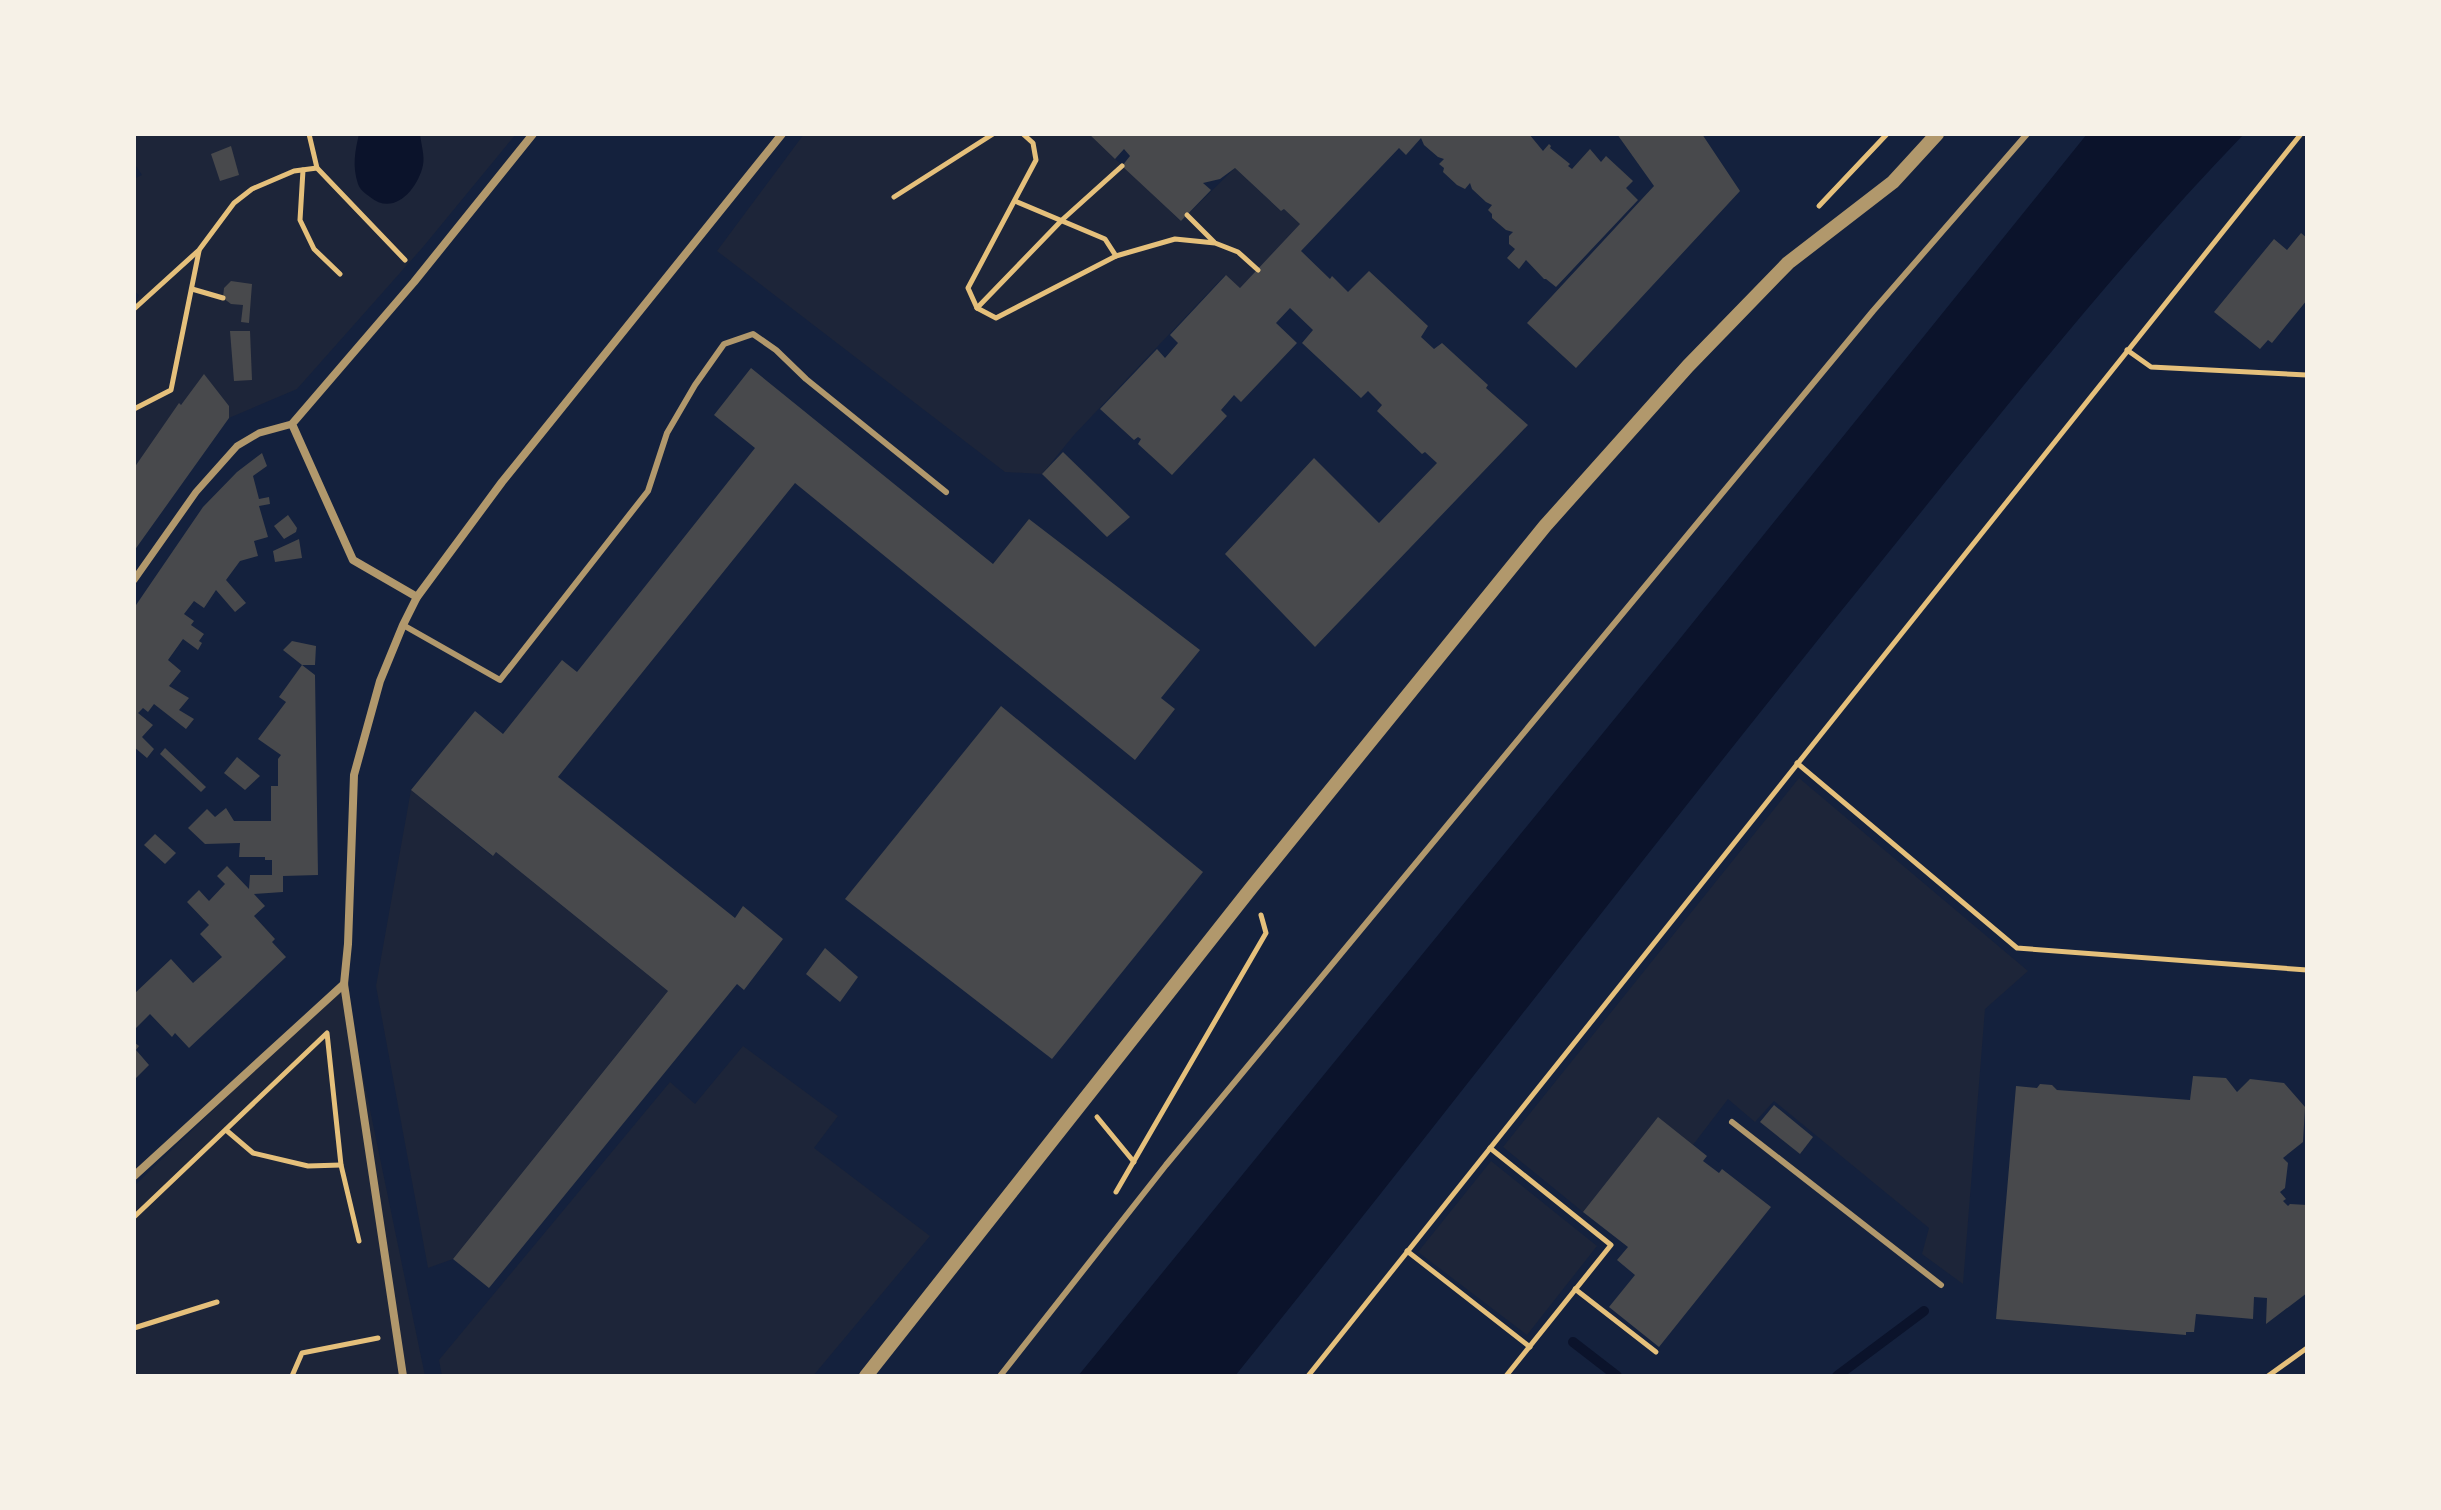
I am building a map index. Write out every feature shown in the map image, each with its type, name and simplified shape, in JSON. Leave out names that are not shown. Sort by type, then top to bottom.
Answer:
[{"type":"street","points":[[134,580],[196,492],[237,446],[259,433],[292,424],[419,275],[533,134]]},
{"type":"street","points":[[403,1376],[344,984],[354,775],[380,681],[417,597],[502,482],[782,134]]},
{"type":"street","points":[[866,1376],[1252,887],[1545,526],[1688,366],[1788,263],[1893,182],[1937,134]]},
{"type":"street","points":[[292,424],[353,560],[417,597]]},
{"type":"street","points":[[134,1176],[344,984]]},
{"type":"lane","points":[[1000,1376],[1132,1207],[1873,311],[2027,134]]},
{"type":"lane","points":[[403,625],[500,680],[648,491],[667,433],[724,344],[753,334],[946,492]]},
{"type":"lane","points":[[1732,1122],[1941,1285]]},
{"type":"path","points":[[309,134],[317,168],[419,275]]},
{"type":"path","points":[[894,197],[993,134]]},
{"type":"path","points":[[1023,134],[1033,143],[1036,160],[968,288],[977,308],[996,318],[1116,256],[1175,239],[1215,243],[1238,252],[1258,270]]},
{"type":"path","points":[[1308,1376],[2301,134]]},
{"type":"path","points":[[977,308],[1062,220],[1122,166]]},
{"type":"path","points":[[134,309],[199,250],[234,203],[252,189],[294,171],[317,168]]},
{"type":"path","points":[[303,170],[300,220],[314,249],[340,274]]},
{"type":"path","points":[[1015,201],[1105,239],[1116,256]]},
{"type":"path","points":[[1187,215],[1215,243]]},
{"type":"path","points":[[134,409],[171,390],[199,250]]},
{"type":"path","points":[[192,289],[223,298]]},
{"type":"path","points":[[2127,350],[2151,367],[2307,375]]},
{"type":"path","points":[[1797,763],[2017,948],[2307,970]]},
{"type":"path","points":[[1132,1207],[1116,1193],[1266,933],[1252,887]]},
{"type":"path","points":[[134,1217],[327,1033],[341,1165],[361,1251]]},
{"type":"path","points":[[1084,1100],[1134,1162]]},
{"type":"path","points":[[226,1130],[253,1153],[308,1166],[341,1165]]},
{"type":"path","points":[[1489,1148],[1611,1245],[1506,1376]]},
{"type":"path","points":[[1407,1251],[1530,1347]]},
{"type":"path","points":[[1575,1289],[1656,1352]]},
{"type":"path","points":[[134,1328],[217,1302]]},
{"type":"path","points":[[377,1324],[381,1351]]},
{"type":"path","points":[[292,1376],[302,1353],[380,1338]]},
{"type":"path","points":[[2268,1376],[2307,1348]]},
{"type":"shaded area","points":[[134,134],[516,134],[423,247],[297,389],[229,418],[229,406],[204,375],[179,404],[134,468],[134,309],[139,295],[134,291],[134,179],[142,175],[134,163]]},
{"type":"shaded area","points":[[359,134],[420,134],[423,165],[416,183],[404,198],[388,204],[379,202],[360,188],[355,165]]},
{"type":"shaded area","points":[[804,134],[1089,134],[1181,221],[1235,168],[1281,211],[1284,209],[1300,224],[1240,288],[1225,275],[1074,435],[1042,474],[1005,472],[717,251]]},
{"type":"shaded area","points":[[2087,134],[2244,134],[2149,237],[2013,399],[1235,1376],[1078,1376],[1674,646]]},
{"type":"shaded area","points":[[1799,778],[2028,971],[1985,1009],[1963,1284],[1922,1254],[1929,1228],[1774,1101],[1755,1122],[1728,1099],[1693,1145],[1658,1118],[1583,1212],[1503,1147]]},
{"type":"shaded area","points":[[411,790],[492,856],[496,852],[668,991],[453,1259],[428,1268],[376,986]]},
{"type":"shaded area","points":[[344,984],[425,1376],[134,1376],[134,1186]]},
{"type":"shaded area","points":[[743,1046],[838,1116],[814,1148],[930,1236],[813,1376],[442,1376],[439,1360],[670,1082],[695,1104]]},
{"type":"shaded area","points":[[1491,1161],[1597,1246],[1527,1335],[1418,1252]]},
{"type":"building","points":[[1089,134],[1529,134],[1543,151],[1549,144],[1572,169],[1590,149],[1601,162],[1606,156],[1633,181],[1626,188],[1638,200],[1556,287],[1526,260],[1519,269],[1507,258],[1515,249],[1509,244],[1509,236],[1513,232],[1492,218],[1488,210],[1492,205],[1472,189],[1470,183],[1465,189],[1443,172],[1444,168],[1439,164],[1444,159],[1424,145],[1421,138],[1406,155],[1399,148],[1301,251],[1348,292],[1369,271],[1428,326],[1421,337],[1434,349],[1442,343],[1528,425],[1315,647],[1225,554],[1314,458],[1379,523],[1437,463],[1425,452],[1422,454],[1377,411],[1382,405],[1368,391],[1361,398],[1302,343],[1313,330],[1290,308],[1276,323],[1297,343],[1241,402],[1234,395],[1221,410],[1227,416],[1172,475],[1138,444],[1141,439],[1138,437],[1134,440],[1100,409],[1157,349],[1165,358],[1178,343],[1170,335],[1226,275],[1240,288],[1300,224],[1284,209],[1281,211],[1235,168],[1220,179],[1203,183],[1211,190],[1181,221],[1122,166],[1130,156],[1124,149],[1115,159]]},
{"type":"building","points":[[1617,134],[1702,134],[1740,191],[1576,368],[1527,323],[1654,186]]},
{"type":"building","points":[[231,146],[239,175],[220,181],[211,154]]},
{"type":"building","points":[[2301,233],[2307,238],[2307,300],[2272,343],[2268,340],[2260,349],[2214,312],[2274,239],[2287,250]]},
{"type":"building","points":[[231,281],[252,284],[249,323],[241,322],[243,305],[231,304],[223,298],[224,288]]},
{"type":"building","points":[[230,331],[250,331],[252,380],[234,381]]},
{"type":"building","points":[[751,368],[993,564],[1029,519],[1200,650],[1161,698],[1175,709],[1135,760],[795,483],[558,777],[735,918],[743,906],[783,939],[744,990],[737,984],[489,1288],[453,1259],[668,991],[496,852],[493,856],[411,790],[475,711],[503,734],[562,660],[577,672],[755,448],[714,415]]},
{"type":"building","points":[[204,374],[229,406],[229,418],[134,551],[134,468],[179,403],[181,405]]},
{"type":"building","points":[[1063,452],[1130,517],[1107,537],[1042,474]]},
{"type":"building","points":[[262,453],[267,466],[253,476],[259,499],[269,497],[270,504],[259,506],[268,537],[254,541],[258,556],[240,561],[226,580],[246,603],[235,612],[216,590],[204,608],[194,601],[184,614],[194,621],[191,625],[204,634],[198,650],[183,639],[168,660],[181,671],[169,686],[189,698],[179,710],[194,719],[186,729],[154,704],[148,712],[143,708],[138,713],[153,725],[142,737],[154,749],[147,758],[134,747],[134,608],[203,507],[237,472]]},
{"type":"building","points":[[288,515],[297,528],[296,532],[284,539],[274,526]]},
{"type":"building","points":[[299,539],[302,558],[275,562],[273,551]]},
{"type":"building","points":[[292,641],[316,646],[315,665],[302,665],[283,650]]},
{"type":"building","points":[[302,665],[315,675],[318,875],[283,876],[283,892],[254,894],[265,906],[254,916],[275,939],[272,942],[286,957],[189,1048],[175,1033],[172,1037],[150,1014],[134,1030],[134,994],[171,959],[193,983],[222,957],[200,934],[209,925],[187,902],[199,890],[209,901],[225,884],[217,876],[227,866],[249,889],[250,875],[272,875],[272,860],[239,857],[240,843],[205,844],[188,828],[207,809],[215,817],[226,808],[234,821],[271,821],[271,786],[278,786],[278,759],[281,755],[258,739],[286,702],[279,697]]},
{"type":"building","points":[[1001,706],[1203,872],[1052,1059],[845,899]]},
{"type":"building","points":[[165,748],[206,787],[201,792],[160,754]]},
{"type":"building","points":[[237,757],[260,776],[245,790],[224,773]]},
{"type":"building","points":[[155,834],[176,853],[165,864],[144,845]]},
{"type":"building","points":[[825,948],[858,977],[840,1002],[806,974]]},
{"type":"building","points":[[134,1042],[139,1046],[136,1050],[149,1065],[134,1080]]},
{"type":"building","points":[[2193,1076],[2226,1078],[2237,1092],[2250,1079],[2284,1083],[2305,1107],[2303,1142],[2283,1158],[2288,1163],[2285,1188],[2280,1192],[2288,1206],[2307,1205],[2307,1293],[2266,1324],[2267,1298],[2254,1297],[2253,1319],[2196,1314],[2194,1332],[2186,1332],[2186,1335],[1996,1319],[2016,1086],[2037,1088],[2040,1084],[2052,1085],[2057,1090],[2190,1100]]},
{"type":"building","points":[[1774,1105],[1813,1137],[1800,1154],[1760,1122]]},
{"type":"building","points":[[1658,1117],[1707,1156],[1703,1161],[1719,1173],[1722,1169],[1771,1207],[1659,1347],[1609,1307],[1635,1275],[1617,1260],[1628,1247],[1583,1212]]},
{"type":"waterway","points":[[1837,1376],[1924,1311]]},
{"type":"waterway","points":[[1573,1342],[1617,1376]]}]
